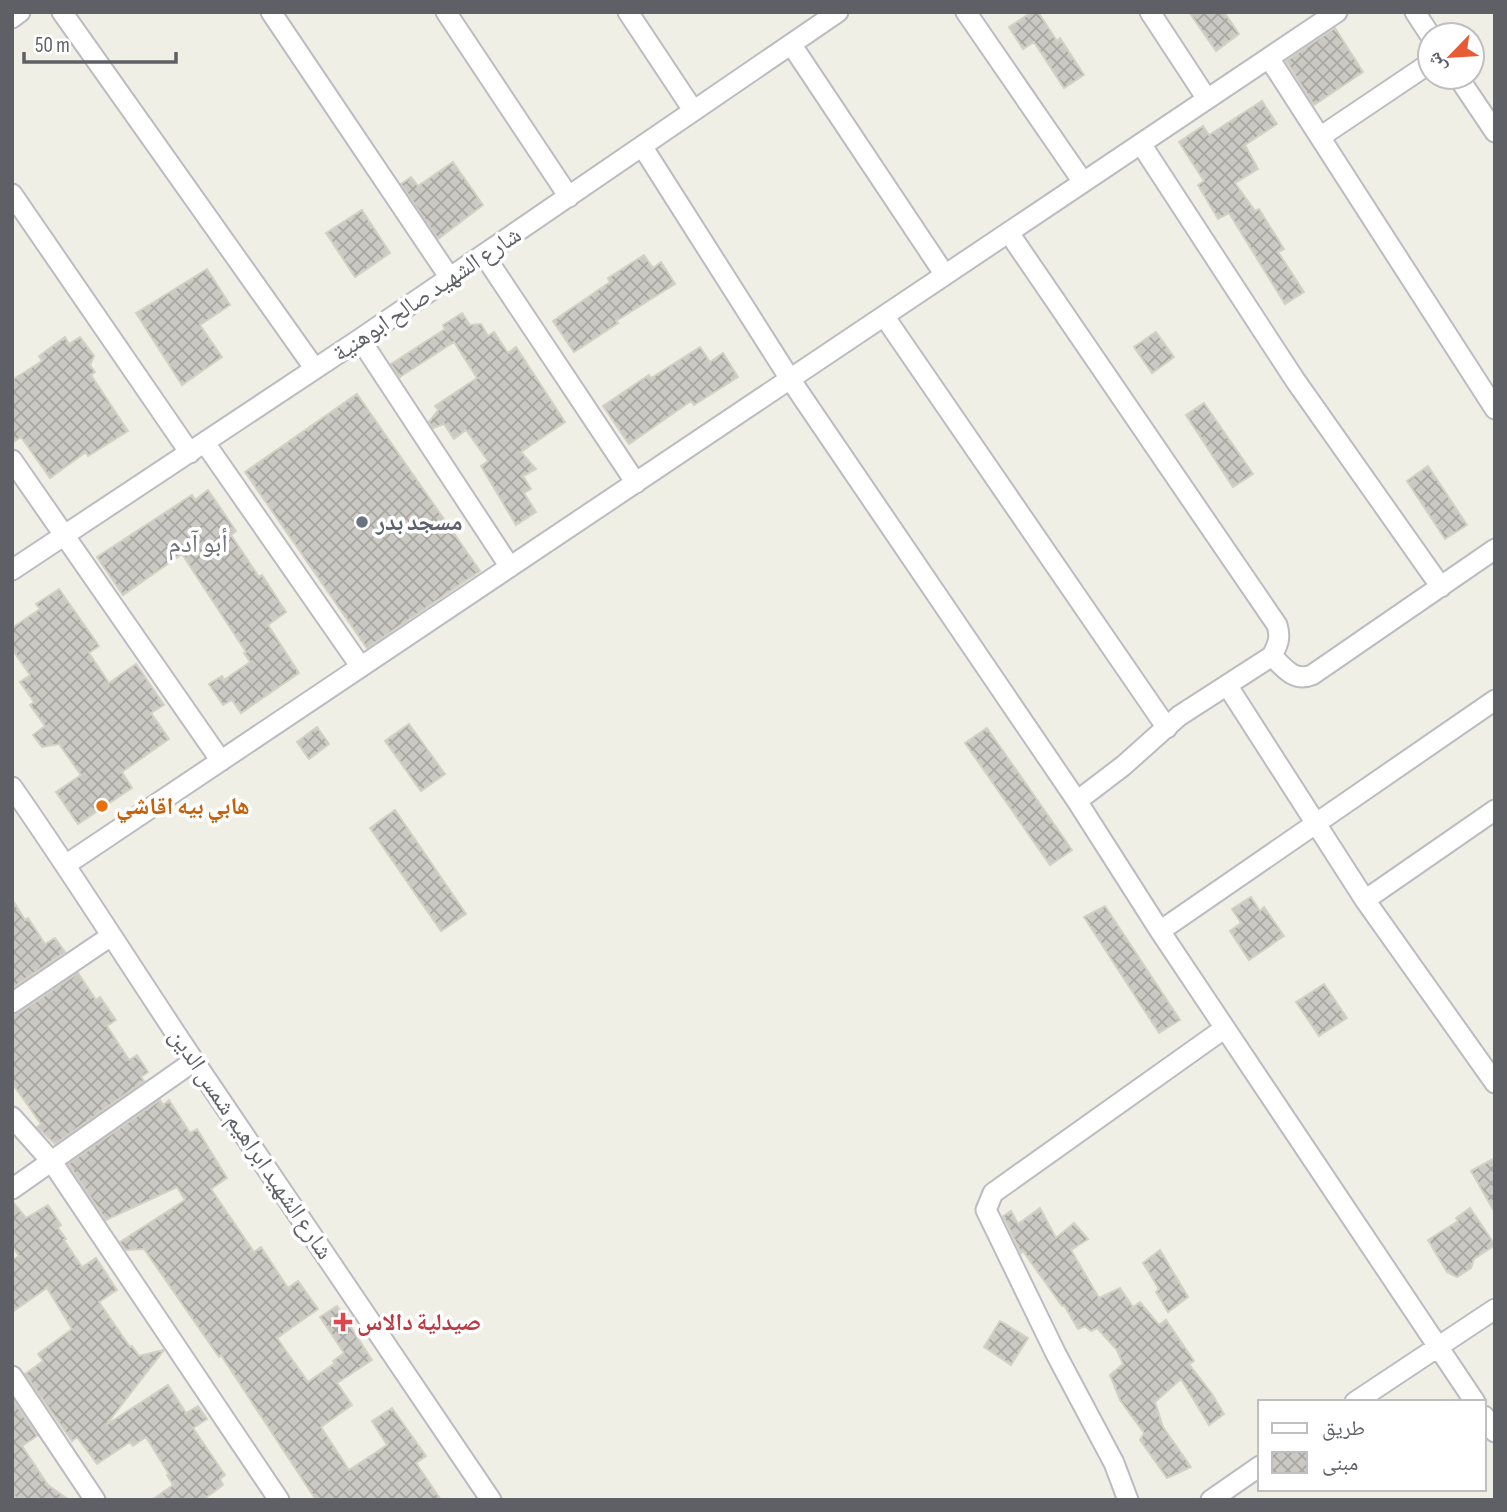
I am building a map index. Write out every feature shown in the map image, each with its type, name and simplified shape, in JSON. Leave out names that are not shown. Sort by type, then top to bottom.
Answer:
[{"type":"street","points":[[12,18],[20,12]]},
{"type":"street","points":[[62,12],[315,369]]},
{"type":"street","points":[[271,12],[450,278]]},
{"type":"street","points":[[446,12],[569,197]]},
{"type":"street","points":[[628,12],[693,110]]},
{"type":"street","points":[[966,12],[1083,182]]},
{"type":"street","points":[[1150,12],[1208,99]]},
{"type":"street","points":[[66,864],[1337,12]]},
{"type":"street","name":"شارع الشهيد صالح ابوهنية","points":[[12,570],[484,255],[791,44],[828,15]]},
{"type":"street","points":[[791,44],[945,275]]},
{"type":"street","points":[[1269,58],[1495,409]]},
{"type":"street","points":[[1320,137],[1416,72]]},
{"type":"street","points":[[1467,91],[1495,132]]},
{"type":"street","points":[[1141,144],[1295,380],[1441,587]]},
{"type":"street","points":[[642,146],[790,379],[1077,801],[1160,931],[1474,1400]]},
{"type":"street","points":[[12,194],[361,667]]},
{"type":"street","points":[[1009,233],[1277,625],[1280,636],[1272,656],[1179,716],[1077,801]]},
{"type":"street","points":[[484,255],[636,483]]},
{"type":"street","points":[[884,316],[1167,728]]},
{"type":"street","points":[[360,339],[510,567]]},
{"type":"street","points":[[12,460],[220,761]]},
{"type":"street","points":[[1272,656],[1288,673],[1305,678],[1495,549]]},
{"type":"street","points":[[1227,685],[1365,900],[1495,1083]]},
{"type":"street","points":[[1160,931],[1495,700]]},
{"type":"street","name":"شارع الشهيد ابراهيم شمس الدين","points":[[12,787],[491,1500]]},
{"type":"street","points":[[1365,900],[1495,810]]},
{"type":"street","points":[[12,1003],[111,936]]},
{"type":"street","points":[[1128,1500],[1114,1464],[1056,1354],[986,1210],[993,1193],[1225,1028]]},
{"type":"street","points":[[12,1189],[194,1061]]},
{"type":"street","points":[[12,1117],[52,1162],[279,1500]]},
{"type":"street","points":[[1358,1400],[1495,1310]]},
{"type":"street","points":[[12,1376],[94,1500]]},
{"type":"street","points":[[1211,1500],[1258,1467]]},
{"type":"building","points":[[1032,12],[1038,12],[1057,41],[1060,38],[1084,75],[1064,88],[1034,42],[1023,49],[1009,27]]},
{"type":"building","points":[[1189,12],[1224,12],[1239,34],[1216,51]]},
{"type":"building","points":[[1335,28],[1363,72],[1314,105],[1286,61]]},
{"type":"building","points":[[1262,101],[1277,124],[1245,145],[1258,169],[1235,183],[1255,211],[1259,209],[1284,249],[1278,252],[1304,292],[1285,304],[1229,213],[1218,219],[1198,185],[1204,181],[1179,142],[1203,126],[1209,135]]},
{"type":"building","points":[[453,162],[483,205],[438,239],[401,184],[411,177],[418,186]]},
{"type":"building","points":[[362,210],[390,253],[355,277],[326,233]]},
{"type":"building","points":[[644,255],[653,268],[661,262],[675,284],[616,321],[618,323],[574,352],[553,321],[610,282],[608,278]]},
{"type":"building","points":[[207,269],[230,305],[200,325],[222,357],[182,385],[136,313]]},
{"type":"building","points":[[462,313],[470,325],[481,324],[488,336],[494,332],[508,353],[516,347],[565,422],[521,452],[536,469],[523,476],[531,489],[524,493],[536,512],[516,525],[481,466],[488,461],[466,430],[454,439],[444,424],[433,428],[429,422],[438,410],[435,406],[477,378],[454,342],[400,377],[391,364],[445,329],[443,325]]},
{"type":"building","points":[[1156,332],[1174,357],[1152,373],[1134,347]]},
{"type":"building","points":[[65,337],[69,344],[80,337],[94,356],[90,365],[95,372],[91,375],[128,431],[88,456],[86,452],[50,478],[21,437],[12,443],[12,380],[42,361],[39,356]]},
{"type":"building","points":[[700,347],[710,362],[723,353],[738,377],[694,405],[691,401],[629,444],[603,406],[649,375],[651,378]]},
{"type":"building","name":"مسجد بدر","points":[[357,394],[480,571],[367,648],[245,472]]},
{"type":"building","points":[[1204,403],[1253,474],[1233,487],[1186,415]]},
{"type":"building","points":[[1428,466],[1467,525],[1445,539],[1407,481]]},
{"type":"building","points":[[208,490],[236,531],[231,535],[286,612],[268,625],[299,673],[241,713],[232,700],[223,705],[209,684],[222,676],[224,680],[250,662],[182,554],[123,595],[97,557],[192,495],[195,500]]},
{"type":"building","points":[[59,589],[99,646],[89,653],[109,683],[136,664],[164,705],[151,713],[169,739],[122,772],[132,788],[78,824],[56,792],[81,775],[59,744],[42,747],[33,735],[45,726],[30,705],[34,702],[20,682],[30,675],[12,649],[12,628],[40,609],[36,604]]},
{"type":"building","points":[[409,724],[445,774],[421,791],[385,741]]},
{"type":"building","points":[[317,727],[329,744],[309,759],[297,742]]},
{"type":"building","points":[[987,728],[1072,850],[1050,865],[965,743]]},
{"type":"building","points":[[395,810],[466,914],[441,931],[370,828]]},
{"type":"building","points":[[1251,897],[1260,911],[1264,907],[1284,936],[1249,960],[1230,931],[1241,923],[1232,909]]},
{"type":"building","points":[[12,899],[45,944],[55,938],[65,952],[12,988]]},
{"type":"building","points":[[1105,906],[1180,1020],[1159,1033],[1084,917]]},
{"type":"building","points":[[78,973],[96,1000],[100,997],[116,1020],[107,1026],[129,1060],[137,1055],[148,1072],[141,1077],[144,1081],[55,1144],[37,1127],[41,1124],[12,1083],[12,1015]]},
{"type":"building","points":[[1324,984],[1347,1018],[1319,1036],[1296,1002]]},
{"type":"building","points":[[160,1100],[163,1105],[169,1100],[190,1133],[197,1129],[227,1178],[211,1189],[254,1252],[261,1247],[288,1288],[298,1281],[318,1309],[277,1338],[308,1382],[335,1363],[333,1361],[344,1353],[320,1317],[337,1306],[372,1360],[337,1383],[352,1405],[321,1427],[349,1470],[387,1445],[372,1421],[392,1408],[426,1456],[416,1463],[441,1500],[316,1500],[221,1355],[219,1357],[144,1249],[126,1250],[120,1242],[185,1200],[177,1187],[106,1220],[68,1164]]},
{"type":"building","points":[[1495,1158],[1495,1213],[1471,1171]]},
{"type":"building","points":[[12,1201],[26,1218],[48,1205],[61,1225],[58,1228],[66,1239],[64,1240],[82,1267],[96,1258],[117,1290],[99,1302],[130,1347],[132,1346],[139,1356],[164,1350],[106,1425],[168,1385],[186,1413],[198,1406],[207,1419],[193,1428],[225,1475],[220,1479],[223,1485],[203,1500],[152,1500],[173,1485],[146,1437],[133,1446],[130,1442],[97,1464],[77,1437],[72,1441],[25,1374],[43,1361],[38,1354],[72,1329],[47,1288],[12,1312],[12,1260],[19,1256],[12,1246]]},
{"type":"building","points":[[1040,1208],[1056,1238],[1074,1223],[1088,1239],[1071,1250],[1099,1298],[1120,1288],[1133,1307],[1140,1302],[1159,1325],[1166,1320],[1194,1361],[1189,1364],[1224,1414],[1209,1425],[1181,1379],[1155,1402],[1163,1427],[1191,1467],[1167,1478],[1140,1440],[1144,1433],[1120,1400],[1110,1375],[1123,1364],[1117,1350],[1097,1328],[1091,1331],[1085,1326],[1078,1329],[1064,1305],[1062,1306],[1023,1251],[1021,1253],[1003,1216],[1011,1211],[1018,1224]]},
{"type":"building","points":[[1470,1208],[1495,1245],[1474,1259],[1471,1268],[1457,1277],[1447,1272],[1428,1240],[1458,1221],[1456,1218]]},
{"type":"building","points":[[1160,1250],[1188,1297],[1168,1312],[1156,1292],[1159,1289],[1143,1263]]},
{"type":"building","points":[[1000,1321],[1028,1338],[1011,1365],[984,1347]]},
{"type":"building","points":[[12,1398],[37,1436],[22,1446],[48,1485],[69,1500],[17,1500],[12,1493]]},
{"type":"place","name":"مسجد بدر","points":[[362,522]]},
{"type":"place","name":"هابي بيه اقاشي","points":[[102,806]]},
{"type":"place","name":"صيدلية دالاس","points":[[343,1322]]},
{"type":"district","name":"أبو آدم","points":[[198,544]]}]
